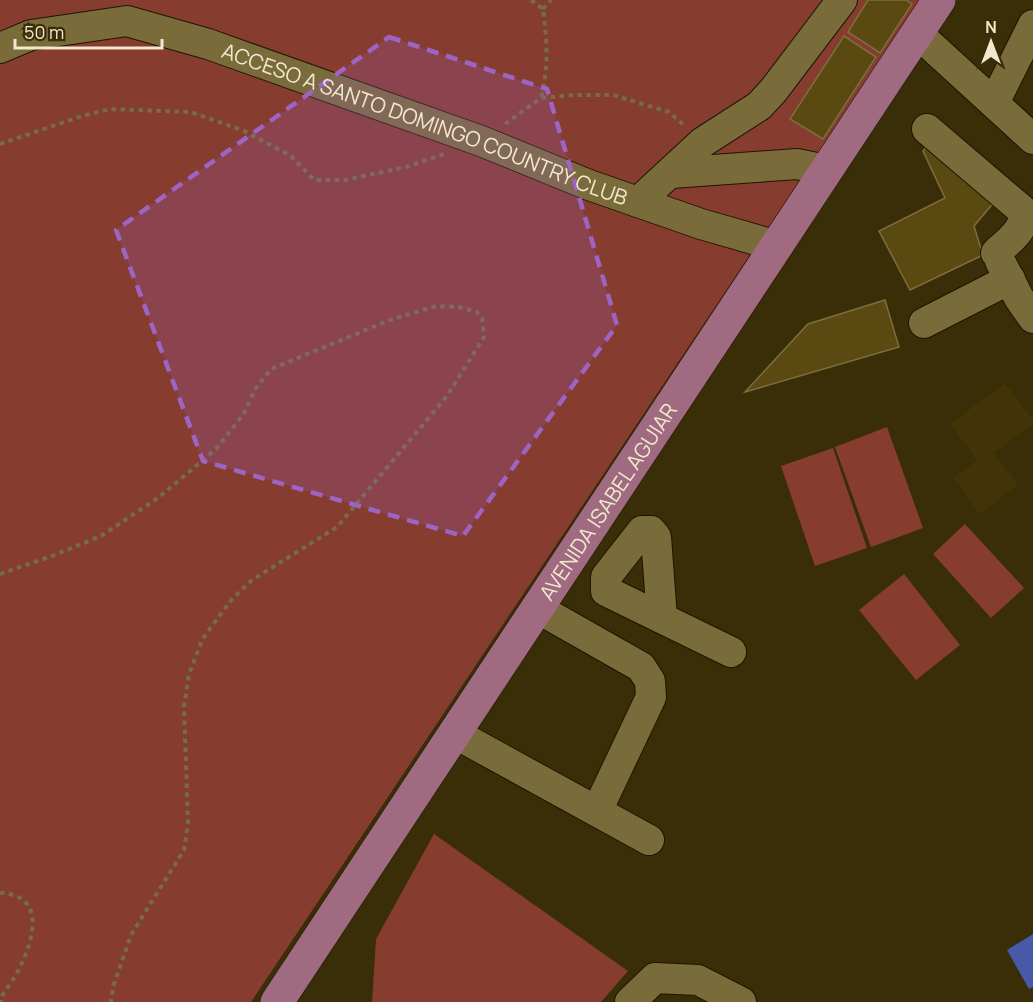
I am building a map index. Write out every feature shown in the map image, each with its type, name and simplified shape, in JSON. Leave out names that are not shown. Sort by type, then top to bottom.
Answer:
[{"type":"main road","name":"AVENIDA ISABEL AGUIAR","points":[[277,1002],[939,0]]},
{"type":"street","points":[[638,202],[703,142],[746,116],[773,91],[842,0]]},
{"type":"street","name":"ACCESO A SANTO DOMINGO COUNTRY CLUB","points":[[0,48],[31,34],[127,21],[208,44],[481,141],[589,185],[701,224],[777,246]]},
{"type":"street","points":[[994,104],[1033,25]]},
{"type":"street","points":[[917,33],[1033,140]]},
{"type":"street","points":[[924,322],[1026,310],[991,245],[1023,224],[1025,217],[1022,210],[927,129]]},
{"type":"street","points":[[671,173],[797,164],[826,170]]},
{"type":"street","points":[[537,608],[641,667],[650,681],[651,697],[597,811]]},
{"type":"street","points":[[662,618],[731,652]]},
{"type":"street","points":[[454,734],[649,840]]},
{"type":"street","points":[[630,1002],[655,978],[698,980],[741,1002]]},
{"type":"path","points":[[531,0],[543,9]]},
{"type":"path","points":[[541,98],[547,76],[543,9],[551,0]]},
{"type":"path","points":[[0,144],[82,116],[110,109],[191,112],[244,131],[291,156],[314,180],[345,180],[406,166],[481,141],[541,98],[574,95],[613,95],[669,112],[703,142]]},
{"type":"path","points":[[0,574],[101,536],[158,498],[216,449],[243,415],[256,388],[271,369],[390,320],[436,306],[459,307],[477,312],[482,318],[484,337],[447,396],[337,527],[252,580],[232,598],[203,638],[189,674],[184,706],[188,823],[184,850],[131,935],[113,987],[111,1002]]},
{"type":"path","points":[[0,893],[6,892],[25,900],[32,913],[31,938],[21,967],[1,997],[1,1002]]},
{"type":"highlighted area","points":[[389,37],[547,89],[617,325],[463,536],[203,461],[116,230]]},
{"type":"shaded area","points":[[0,0],[920,0],[251,1002],[0,1002]]},
{"type":"shaded area","points":[[1005,383],[1033,420],[1033,424],[994,453],[1018,485],[980,514],[953,478],[977,460],[950,424]]},
{"type":"shaded area","points":[[887,427],[923,528],[871,547],[835,447]]},
{"type":"shaded area","points":[[833,448],[867,548],[815,566],[781,466]]},
{"type":"shaded area","points":[[965,524],[1024,588],[991,618],[933,554]]},
{"type":"shaded area","points":[[904,574],[960,645],[916,680],[859,610]]},
{"type":"shaded area","points":[[434,834],[628,971],[601,1002],[372,1002],[376,939]]},
{"type":"water","points":[[1033,934],[1033,987],[1029,989],[1007,950]]},
{"type":"building","points":[[868,0],[906,0],[912,4],[880,53],[848,32]]},
{"type":"building","points":[[844,36],[876,57],[823,139],[790,119]]},
{"type":"building","points":[[929,143],[995,201],[974,226],[983,255],[910,290],[879,231],[945,198],[923,151]]},
{"type":"building","points":[[885,300],[899,347],[745,392],[808,324]]}]
